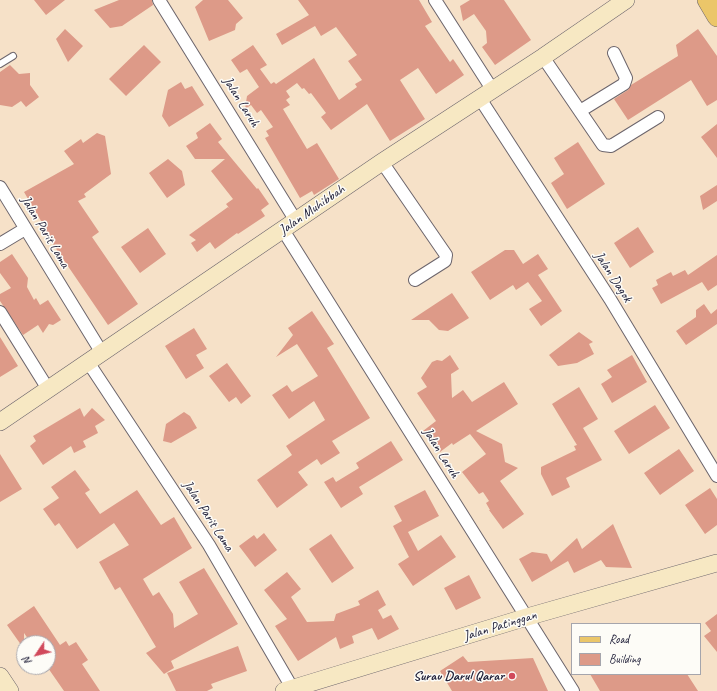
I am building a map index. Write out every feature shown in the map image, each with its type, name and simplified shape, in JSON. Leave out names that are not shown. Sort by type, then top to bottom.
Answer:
[{"type":"main road","name":"Jalan Muhibbah","points":[[0,422],[382,162],[485,93],[543,57],[626,0]]},
{"type":"main road","points":[[707,0],[717,17]]},
{"type":"main road","name":"Jalan Patinggan","points":[[290,690],[527,617],[717,563]]},
{"type":"main road","points":[[0,676],[10,691]]},
{"type":"street","name":"Jalan Laruh","points":[[159,0],[290,226],[573,691]]},
{"type":"street","name":"Jalan Dagok","points":[[435,0],[485,93],[717,476]]},
{"type":"street","points":[[580,111],[624,84],[626,78],[614,53]]},
{"type":"street","points":[[543,57],[603,144],[611,146],[658,117]]},
{"type":"street","points":[[382,162],[446,255],[445,261],[415,280]]},
{"type":"street","name":"Jalan Parit Lama","points":[[0,187],[25,228],[95,357],[209,545],[290,690]]},
{"type":"street","points":[[0,244],[25,228]]},
{"type":"street","points":[[0,312],[48,389]]},
{"type":"lane","points":[[0,64],[13,56]]},
{"type":"building","points":[[34,0],[65,0],[46,15]]},
{"type":"building","points":[[119,0],[152,0],[153,5],[122,26],[110,28],[94,10]]},
{"type":"building","points":[[203,0],[228,0],[243,18],[236,24],[235,30],[209,41],[195,7]]},
{"type":"building","points":[[298,0],[419,0],[432,22],[425,26],[450,62],[453,59],[464,75],[436,94],[418,68],[400,80],[425,119],[390,141],[367,104],[331,130],[321,117],[326,113],[311,93],[309,94],[304,88],[302,89],[297,83],[286,91],[290,97],[286,100],[290,105],[283,109],[307,149],[317,143],[339,179],[314,195],[312,191],[300,198],[265,138],[269,136],[266,131],[273,127],[261,110],[257,113],[251,105],[245,109],[247,96],[259,87],[247,69],[240,73],[231,60],[253,45],[267,65],[260,69],[271,84],[274,82],[276,84],[314,58],[339,100],[357,87],[355,84],[362,80],[348,61],[357,55],[336,27],[321,36],[315,26],[282,45],[276,34],[309,15]]},
{"type":"building","points":[[470,0],[504,0],[531,40],[495,65],[482,47],[487,43],[486,31],[474,14],[463,21],[460,6]]},
{"type":"building","points":[[65,29],[83,46],[68,62],[56,39]]},
{"type":"building","points":[[698,29],[717,56],[717,100],[707,106],[691,80],[628,120],[614,99],[628,90],[631,85],[678,56],[676,45]]},
{"type":"building","points":[[144,45],[161,62],[126,96],[109,79]]},
{"type":"building","points":[[10,65],[19,74],[30,73],[30,85],[39,97],[26,107],[21,101],[12,107],[0,105],[0,72]]},
{"type":"building","points":[[181,82],[185,89],[192,86],[204,105],[169,127],[162,116],[168,90]]},
{"type":"building","points":[[210,123],[222,139],[218,142],[257,189],[258,188],[269,204],[261,210],[265,216],[238,234],[237,233],[215,249],[210,242],[197,252],[191,243],[196,240],[189,235],[228,207],[230,209],[226,204],[233,199],[211,171],[225,159],[195,159],[186,146],[198,138],[196,133]]},
{"type":"building","points":[[717,124],[717,158],[701,137]]},
{"type":"building","points":[[97,133],[105,136],[111,174],[84,194],[86,197],[78,201],[99,232],[92,237],[138,304],[108,325],[42,228],[44,226],[24,192],[74,164],[64,151],[81,139],[83,143]]},
{"type":"building","points":[[578,142],[605,184],[567,209],[551,183],[564,174],[554,158]]},
{"type":"building","points":[[168,159],[182,171],[185,185],[167,198],[149,173]]},
{"type":"building","points":[[717,185],[717,201],[703,210],[700,196]]},
{"type":"building","points":[[638,227],[654,252],[630,268],[614,243]]},
{"type":"building","points":[[148,228],[166,254],[140,273],[121,247]]},
{"type":"building","points":[[505,250],[514,250],[523,264],[538,254],[548,269],[538,275],[562,311],[541,326],[529,309],[542,301],[528,282],[516,290],[513,285],[490,300],[471,272]]},
{"type":"building","points":[[12,254],[28,278],[27,287],[34,300],[36,298],[40,305],[48,300],[61,320],[53,325],[49,324],[43,333],[38,325],[23,335],[0,301],[0,294],[11,288],[0,273],[0,262]]},
{"type":"building","points":[[717,255],[717,285],[708,291],[702,282],[661,304],[652,288],[658,285],[656,280],[671,272],[673,276],[685,270],[688,275]]},
{"type":"building","points":[[452,293],[469,318],[448,331],[439,330],[429,320],[411,320]]},
{"type":"building","points":[[704,304],[711,314],[717,309],[717,324],[686,345],[676,331],[696,317],[696,310]]},
{"type":"building","points":[[312,311],[334,344],[327,348],[370,418],[332,441],[340,453],[321,465],[317,459],[298,472],[308,485],[277,508],[257,480],[292,455],[286,446],[325,420],[314,401],[289,419],[272,395],[287,385],[292,392],[318,376],[297,344],[276,357],[293,335],[288,328]]},
{"type":"building","points":[[194,328],[207,349],[196,355],[204,368],[186,379],[165,346]]},
{"type":"building","points":[[579,332],[593,342],[589,344],[594,354],[577,363],[558,366],[549,355]]},
{"type":"building","points":[[0,337],[18,366],[0,377]]},
{"type":"building","points":[[450,355],[459,369],[451,374],[452,398],[463,390],[472,402],[504,382],[518,404],[476,431],[502,444],[505,462],[518,468],[500,481],[524,514],[503,529],[489,510],[486,503],[489,501],[483,492],[479,494],[462,472],[486,454],[470,434],[453,445],[452,443],[440,452],[423,431],[436,421],[417,393],[427,387],[421,378],[432,362],[437,360],[442,361]]},
{"type":"building","points":[[632,355],[647,382],[612,403],[601,384],[612,377],[607,370]]},
{"type":"building","points":[[227,363],[251,396],[241,404],[236,397],[229,402],[209,376]]},
{"type":"building","points":[[579,387],[598,419],[583,428],[602,460],[566,478],[570,487],[552,496],[541,474],[541,467],[576,450],[574,446],[577,445],[552,404]]},
{"type":"building","points":[[655,405],[670,428],[629,454],[614,431]]},
{"type":"building","points":[[80,408],[84,417],[92,408],[105,420],[95,426],[98,433],[83,441],[86,447],[74,453],[71,446],[43,465],[30,446],[36,441],[33,436]]},
{"type":"building","points":[[184,412],[190,416],[197,428],[171,443],[163,441],[166,424]]},
{"type":"building","points":[[391,441],[403,460],[359,487],[363,494],[341,508],[324,482],[333,477],[336,482],[359,468],[356,463]]},
{"type":"building","points":[[679,449],[694,471],[660,495],[644,473]]},
{"type":"building","points":[[0,454],[22,489],[0,502]]},
{"type":"building","points":[[75,470],[90,490],[85,493],[100,514],[137,490],[161,525],[174,517],[192,548],[143,579],[153,596],[159,592],[173,614],[174,628],[198,614],[179,582],[204,568],[238,624],[171,661],[174,668],[164,674],[146,653],[156,647],[120,587],[115,590],[99,562],[129,545],[114,523],[77,549],[59,523],[55,526],[43,509],[59,498],[51,487]]},
{"type":"building","points":[[710,488],[717,499],[717,525],[705,534],[685,505]]},
{"type":"building","points":[[425,490],[439,516],[408,532],[418,551],[441,535],[456,557],[413,586],[398,564],[409,557],[393,526],[402,521],[394,506]]},
{"type":"building","points":[[613,524],[632,568],[606,567],[601,560],[574,573],[568,561],[532,582],[519,559],[532,552],[547,554],[551,562],[577,538],[582,549]]},
{"type":"building","points":[[264,533],[277,550],[255,567],[239,546],[254,535],[257,539]]},
{"type":"building","points":[[331,534],[354,568],[332,583],[309,549]]},
{"type":"building","points":[[287,572],[301,589],[291,597],[307,622],[334,621],[336,614],[360,605],[358,601],[378,590],[386,605],[378,610],[383,619],[391,615],[399,629],[378,640],[372,628],[352,636],[354,643],[340,649],[336,637],[298,661],[275,626],[287,619],[264,590]]},
{"type":"building","points":[[469,575],[481,598],[456,610],[444,588]]},
{"type":"building","points":[[34,606],[53,635],[25,635],[24,633],[24,635],[16,635],[16,638],[7,625]]},
{"type":"building","points":[[717,614],[717,652],[704,636],[711,631],[705,623]]},
{"type":"building","points":[[56,639],[60,645],[66,641],[69,646],[76,642],[88,660],[82,664],[100,691],[64,691],[53,675],[56,675]]},
{"type":"building","points":[[238,646],[247,671],[211,684],[213,688],[207,691],[176,691],[167,673]]},
{"type":"building","name":"Surau Darul Qarar","points":[[463,656],[468,662],[533,658],[548,691],[452,691],[440,671]]},
{"type":"building","points":[[591,675],[688,675],[698,691],[600,691]]},
{"type":"place","name":"Surau Darul Qarar","points":[[512,676]]}]
